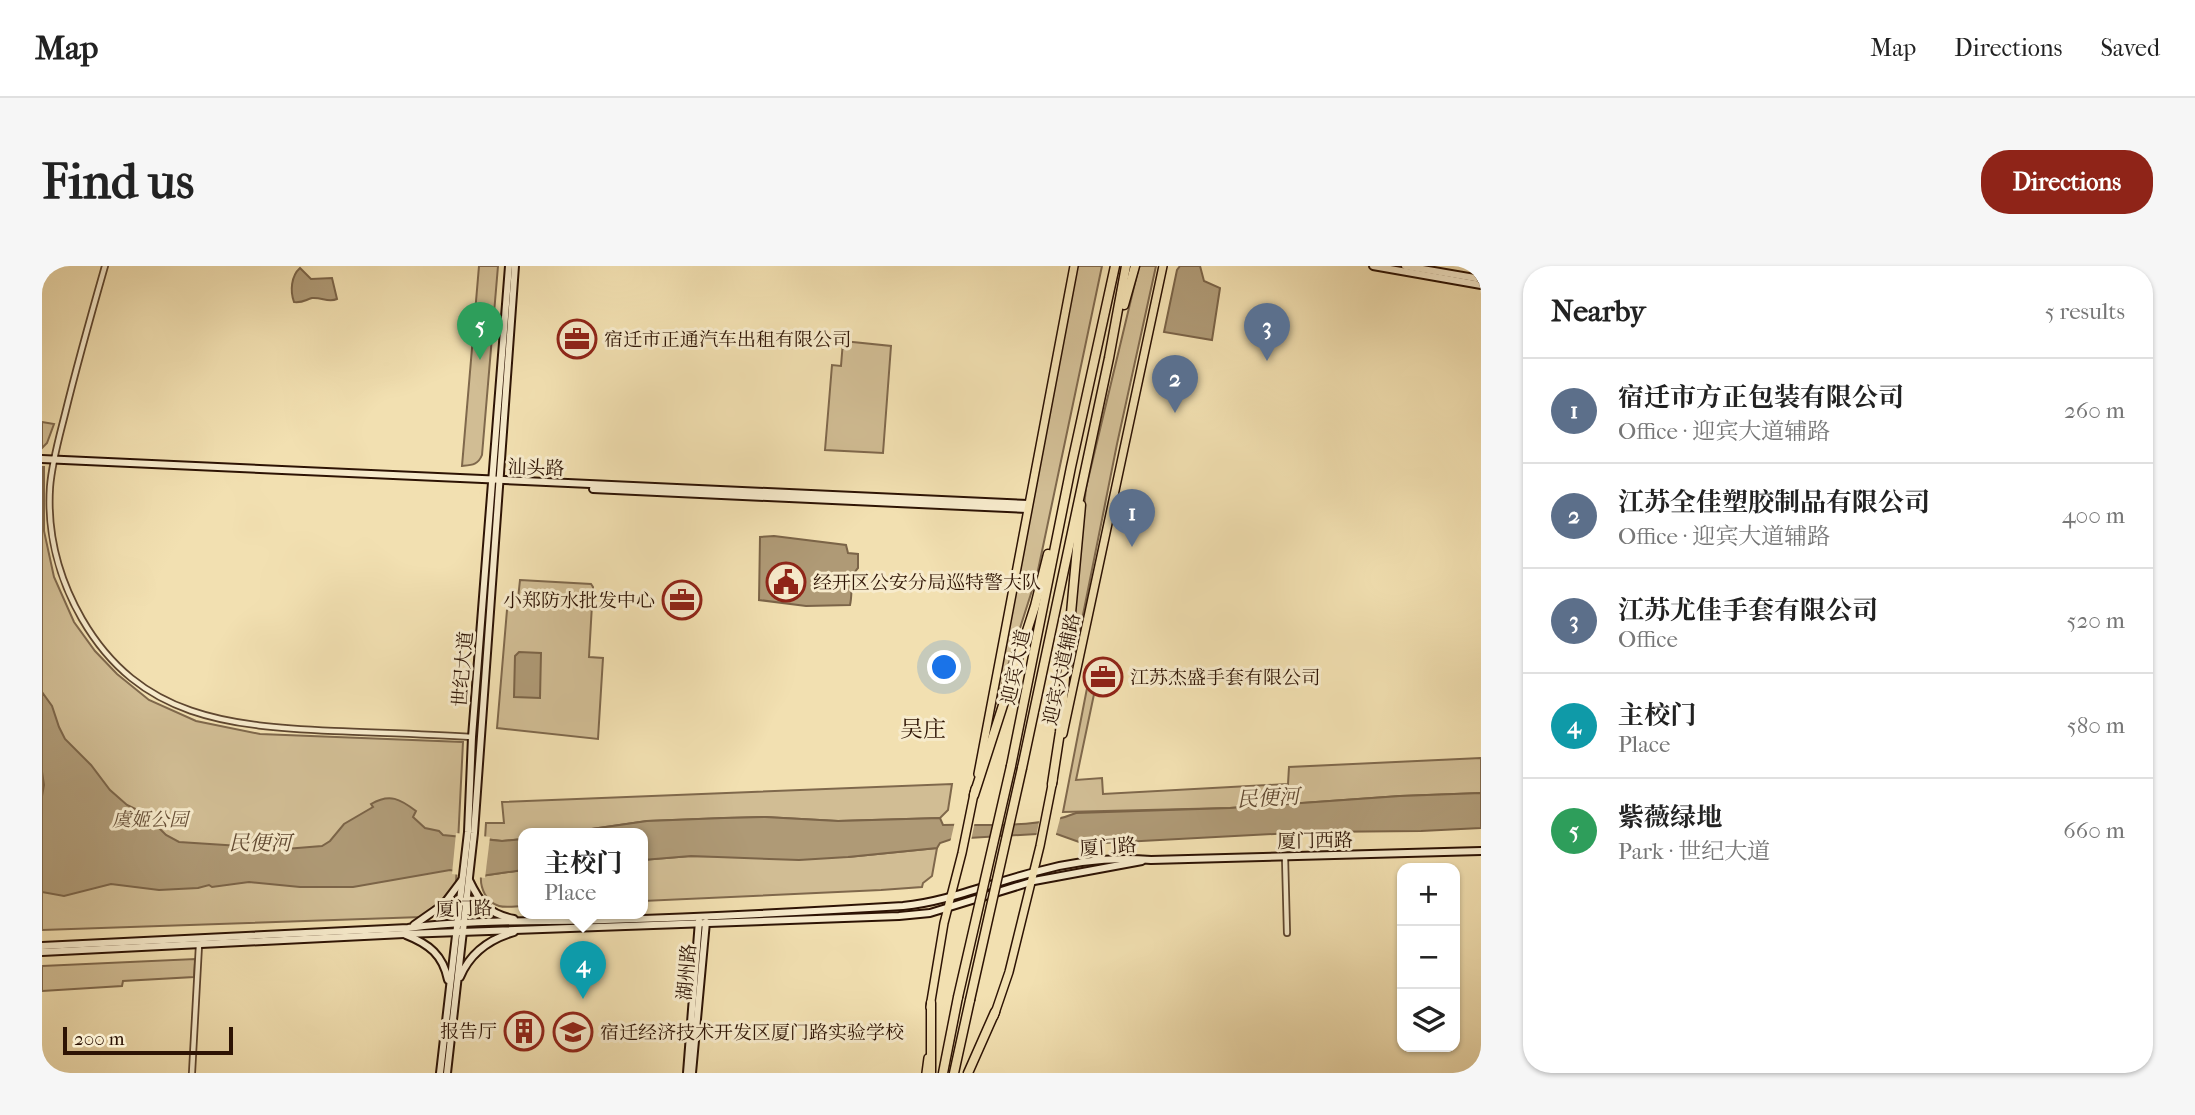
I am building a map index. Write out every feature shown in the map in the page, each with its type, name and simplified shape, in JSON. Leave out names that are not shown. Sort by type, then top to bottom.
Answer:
[{"type":"highway","name":"迎宾大道","points":[[943,1073],[1011,766],[1113,266]]},
{"type":"highway","name":"迎宾大道","points":[[954,1073],[1022,768],[1126,266]]},
{"type":"highway","points":[[1109,358],[1135,266]]},
{"type":"highway","points":[[1052,784],[1060,732],[1086,460]]},
{"type":"highway","points":[[974,795],[1035,606],[1071,467]]},
{"type":"highway","points":[[928,1073],[931,1003]]},
{"type":"highway","points":[[970,1073],[995,1012]]},
{"type":"main road","points":[[931,1003],[950,897],[974,795],[1074,266]]},
{"type":"main road","name":"迎宾大道辅路","points":[[995,1012],[1009,972],[1040,846],[1163,266]]},
{"type":"street","points":[[105,266],[53,462],[50,486],[54,549],[69,593],[89,630],[114,661],[138,683],[161,698],[190,711],[231,723],[294,729],[472,737]]},
{"type":"street","name":"世纪大道","points":[[440,1073],[460,932],[480,737],[509,266]]},
{"type":"street","name":"世纪大道","points":[[471,832],[472,737],[515,266]]},
{"type":"street","points":[[1373,266],[1481,285]]},
{"type":"street","points":[[1405,266],[1481,279]]},
{"type":"street","name":"汕头路","points":[[42,462],[1028,506]]},
{"type":"street","name":"厦门西路","points":[[1151,860],[1481,851]]},
{"type":"street","points":[[1285,856],[1287,933]]},
{"type":"street","name":"厦门路","points":[[648,918],[904,906],[928,903],[1034,872],[1077,863],[1124,858],[1151,860]]},
{"type":"street","name":"厦门路","points":[[42,952],[406,931],[703,925],[900,916],[930,913],[1031,882],[1151,860]]},
{"type":"street","points":[[453,985],[436,953],[406,931],[444,904],[466,877],[476,896],[489,910],[496,915],[529,923]]},
{"type":"street","name":"湖州路","points":[[690,1073],[703,916]]},
{"type":"street","name":"厦门路","points":[[406,931],[461,922],[529,923],[628,919]]},
{"type":"street","points":[[453,985],[473,956],[488,942],[522,930]]},
{"type":"street","points":[[192,1073],[200,942]]},
{"type":"street","name":"厦门路","points":[[42,946],[200,942]]},
{"type":"street","name":"世纪大道","points":[[447,1073],[453,985]]},
{"type":"green space","points":[[479,266],[498,266],[482,455],[477,463],[462,466]]},
{"type":"green space","points":[[1077,266],[1102,266],[1037,575],[987,731]]},
{"type":"green space","points":[[1139,266],[1156,266],[1073,665],[1068,663],[1086,488]]},
{"type":"green space","points":[[843,341],[891,346],[883,453],[825,450],[832,365],[841,366]]},
{"type":"green space","points":[[42,422],[54,424],[47,443],[42,448]]},
{"type":"green space","name":"虞姬公园","points":[[42,467],[44,531],[54,577],[74,622],[95,651],[117,674],[149,700],[196,721],[260,734],[463,742],[456,883],[436,907],[422,917],[42,930]]},
{"type":"green space","points":[[520,580],[591,584],[593,587],[589,657],[603,658],[598,739],[497,728],[508,598],[518,599]]},
{"type":"green space","points":[[1094,678],[1097,680],[1076,780],[1102,778],[1103,794],[1288,784],[1289,767],[1481,758],[1481,793],[1230,808],[1063,812],[1088,683]]},
{"type":"green space","points":[[952,784],[948,810],[940,818],[838,821],[765,817],[647,821],[599,828],[518,828],[518,839],[485,839],[486,823],[504,823],[502,802]]},
{"type":"green space","points":[[937,848],[932,876],[922,887],[648,901],[648,860],[691,856],[848,857]]},
{"type":"green space","points":[[518,871],[518,906],[494,904],[483,890],[481,876]]},
{"type":"green space","points":[[195,959],[194,977],[123,981],[122,986],[42,991],[42,966]]},
{"type":"shaded area","points":[[1180,266],[1200,266],[1204,281],[1220,288],[1212,340],[1164,332]]},
{"type":"shaded area","points":[[300,268],[311,279],[332,278],[337,299],[312,298],[294,302],[292,284]]},
{"type":"shaded area","points":[[774,536],[846,545],[848,553],[858,554],[858,568],[852,580],[850,605],[806,606],[759,600],[760,537]]},
{"type":"shaded area","points":[[519,652],[541,653],[540,698],[514,697],[515,656]]},
{"type":"shaded area","points":[[42,692],[52,706],[65,739],[91,765],[110,790],[127,805],[144,813],[166,835],[179,842],[285,849],[322,846],[330,841],[344,824],[373,807],[371,804],[389,798],[416,811],[413,817],[425,828],[439,831],[443,835],[502,841],[518,839],[518,871],[481,876],[450,870],[353,887],[300,887],[249,882],[159,890],[111,884],[64,896],[42,892]]},
{"type":"shaded area","points":[[1481,793],[1481,828],[1311,832],[1104,843],[1079,842],[1054,833],[952,839],[940,843],[937,848],[799,860],[691,856],[648,860],[648,828],[599,828],[647,821],[765,817],[838,821],[940,818],[943,825],[1011,825],[1045,821],[1076,813],[1230,808]]},
{"type":"pier","points":[[1061,815],[1055,838],[1036,837],[1040,817]]},
{"type":"pier","points":[[955,821],[975,821],[971,841],[950,843]]},
{"type":"pier","points":[[456,833],[490,837],[485,878],[452,874]]},
{"type":"place","name":"宿迁市正通汽车出租有限公司","points":[[577,339]]},
{"type":"place","name":"紫薇绿地","points":[[480,360]]},
{"type":"place","name":"江苏尤佳手套有限公司","points":[[1267,361]]},
{"type":"place","name":"江苏全佳塑胶制品有限公司","points":[[1175,413]]},
{"type":"place","name":"宿迁市方正包装有限公司","points":[[1132,547]]},
{"type":"place","name":"经开区公安分局巡特警大队","points":[[786,582]]},
{"type":"place","name":"小郑防水批发中心","points":[[682,600]]},
{"type":"place","name":"江苏杰盛手套有限公司","points":[[1103,677]]},
{"type":"place","name":"主校门","points":[[583,999]]},
{"type":"place","name":"报告厅","points":[[524,1031]]},
{"type":"place","name":"宿迁经济技术开发区厦门路实验学校","points":[[573,1032]]},
{"type":"district","name":"吴庄","points":[[923,729]]},
{"type":"water label","name":"民便河","points":[[1268,798]]},
{"type":"water label","name":"民便河","points":[[260,843]]}]
